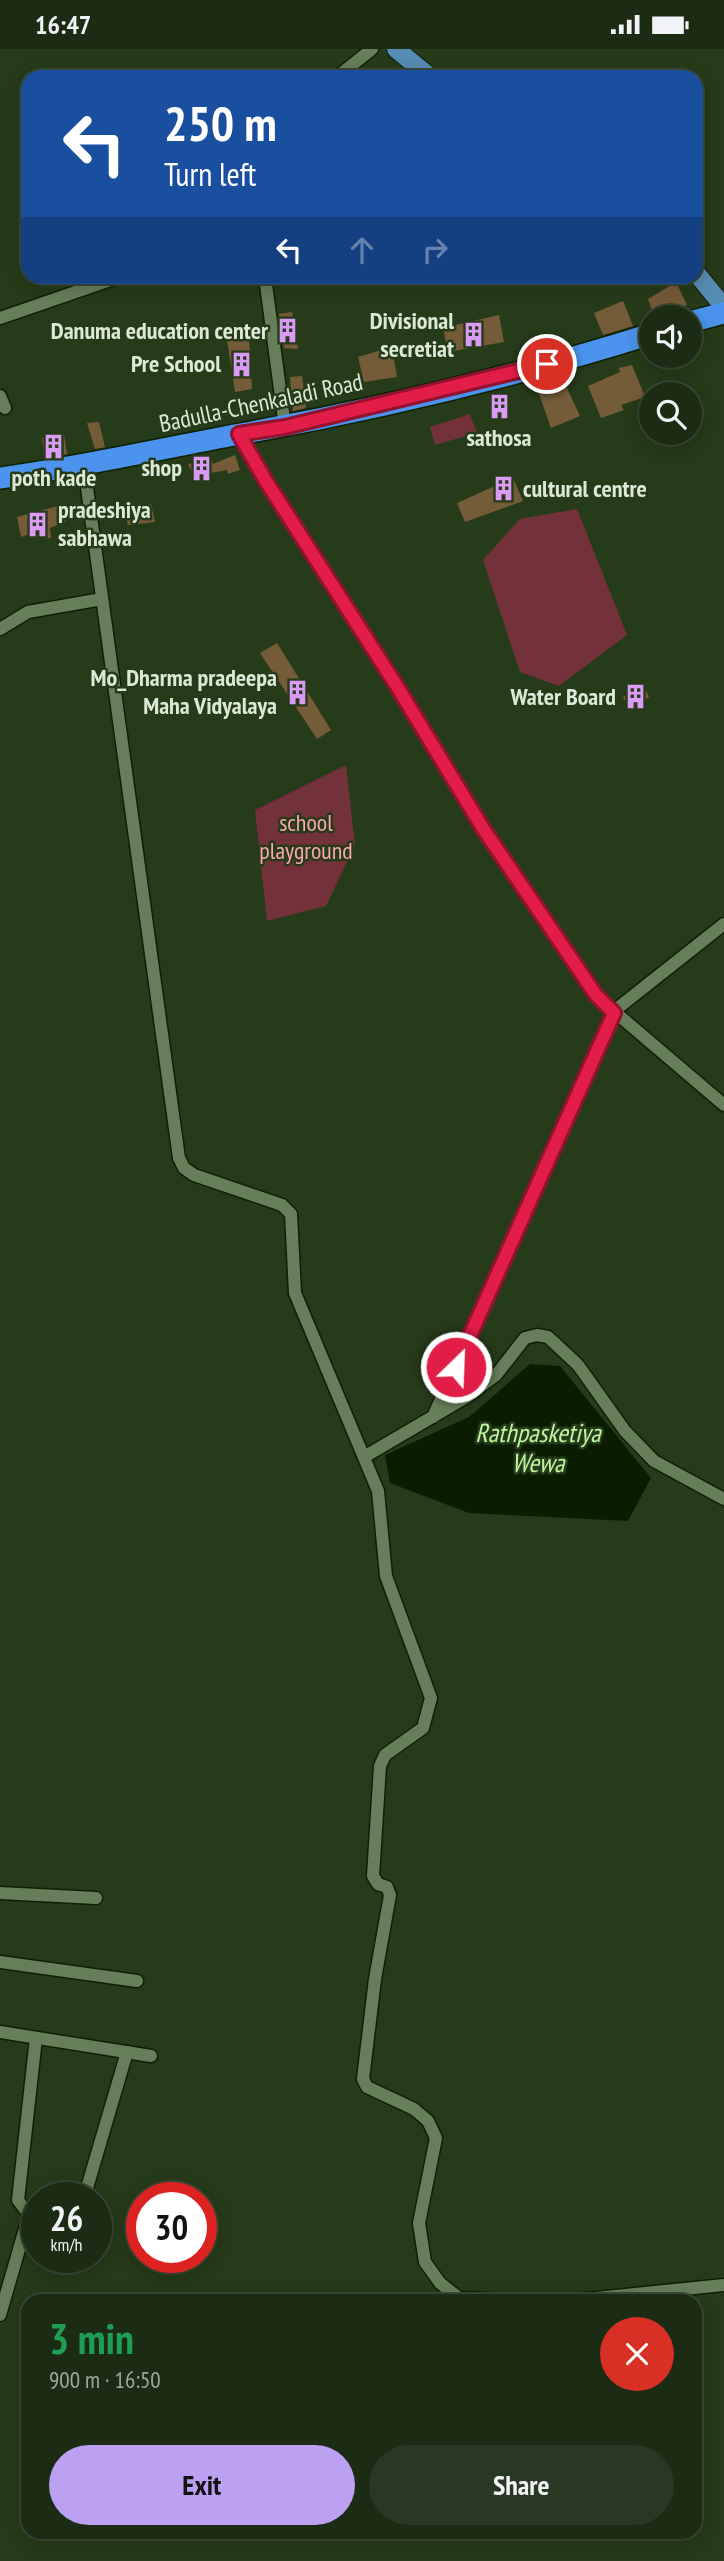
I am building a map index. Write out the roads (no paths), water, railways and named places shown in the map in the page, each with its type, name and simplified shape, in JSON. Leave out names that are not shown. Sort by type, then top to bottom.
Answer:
[{"type":"highway","points":[[702,319],[724,313]]},
{"type":"highway","name":"Badulla-Chenkaladi Road","points":[[0,478],[85,466],[285,427],[522,372],[639,338]]},
{"type":"main road","points":[[396,49],[422,70]]},
{"type":"main road","points":[[703,282],[724,307]]},
{"type":"street","points":[[346,70],[372,49]]},
{"type":"street","points":[[0,318],[99,284]]},
{"type":"street","points":[[266,284],[285,427]]},
{"type":"street","points":[[239,434],[484,830],[596,995],[724,1105]]},
{"type":"street","points":[[85,466],[178,1158],[184,1168],[194,1175],[282,1205],[291,1215],[296,1293],[378,1491],[386,1576],[431,1698],[423,1728],[385,1755],[380,1766],[373,1876],[378,1884],[387,1887],[390,1895],[375,1979],[363,2079],[367,2087],[414,2109],[428,2121],[436,2138],[419,2223],[425,2262],[440,2283],[454,2294]]},
{"type":"street","points":[[0,629],[28,612],[102,599]]},
{"type":"street","points":[[433,1417],[614,1013],[724,924]]},
{"type":"street","points":[[364,1457],[433,1417],[496,1375],[525,1338],[537,1335],[548,1337],[578,1365],[625,1431],[654,1461],[724,1499]]},
{"type":"street","points":[[0,1892],[96,1898]]},
{"type":"street","points":[[0,1962],[137,1981]]},
{"type":"street","points":[[0,2032],[151,2056]]},
{"type":"street","points":[[21,2203],[18,2200],[18,2181],[36,2038]]},
{"type":"street","points":[[89,2182],[127,2052]]},
{"type":"street","points":[[3,2320],[21,2257]]},
{"type":"street","points":[[635,2294],[724,2285]]},
{"type":"water","name":"Rathpasketiya Wewa","points":[[530,1364],[560,1366],[651,1478],[628,1521],[469,1513],[390,1483],[385,1455],[469,1417]]},
{"type":"place","name":"Danuma education center","points":[[288,331]]},
{"type":"place","name":"Divisional secretiat","points":[[474,335]]},
{"type":"place","name":"Pre School","points":[[241,364]]},
{"type":"place","name":"sathosa","points":[[499,407]]},
{"type":"place","name":"poth kade","points":[[54,447]]},
{"type":"place","name":"shop","points":[[202,468]]},
{"type":"place","name":"cultural centre","points":[[503,489]]},
{"type":"place","name":"pradeshiya sabhawa","points":[[38,524]]},
{"type":"place","name":"Mo_Dharma pradeepa Maha Vidyalaya","points":[[297,692]]},
{"type":"place","name":"Water Board","points":[[636,697]]},
{"type":"park label","name":"school playground","points":[[306,837]]}]
